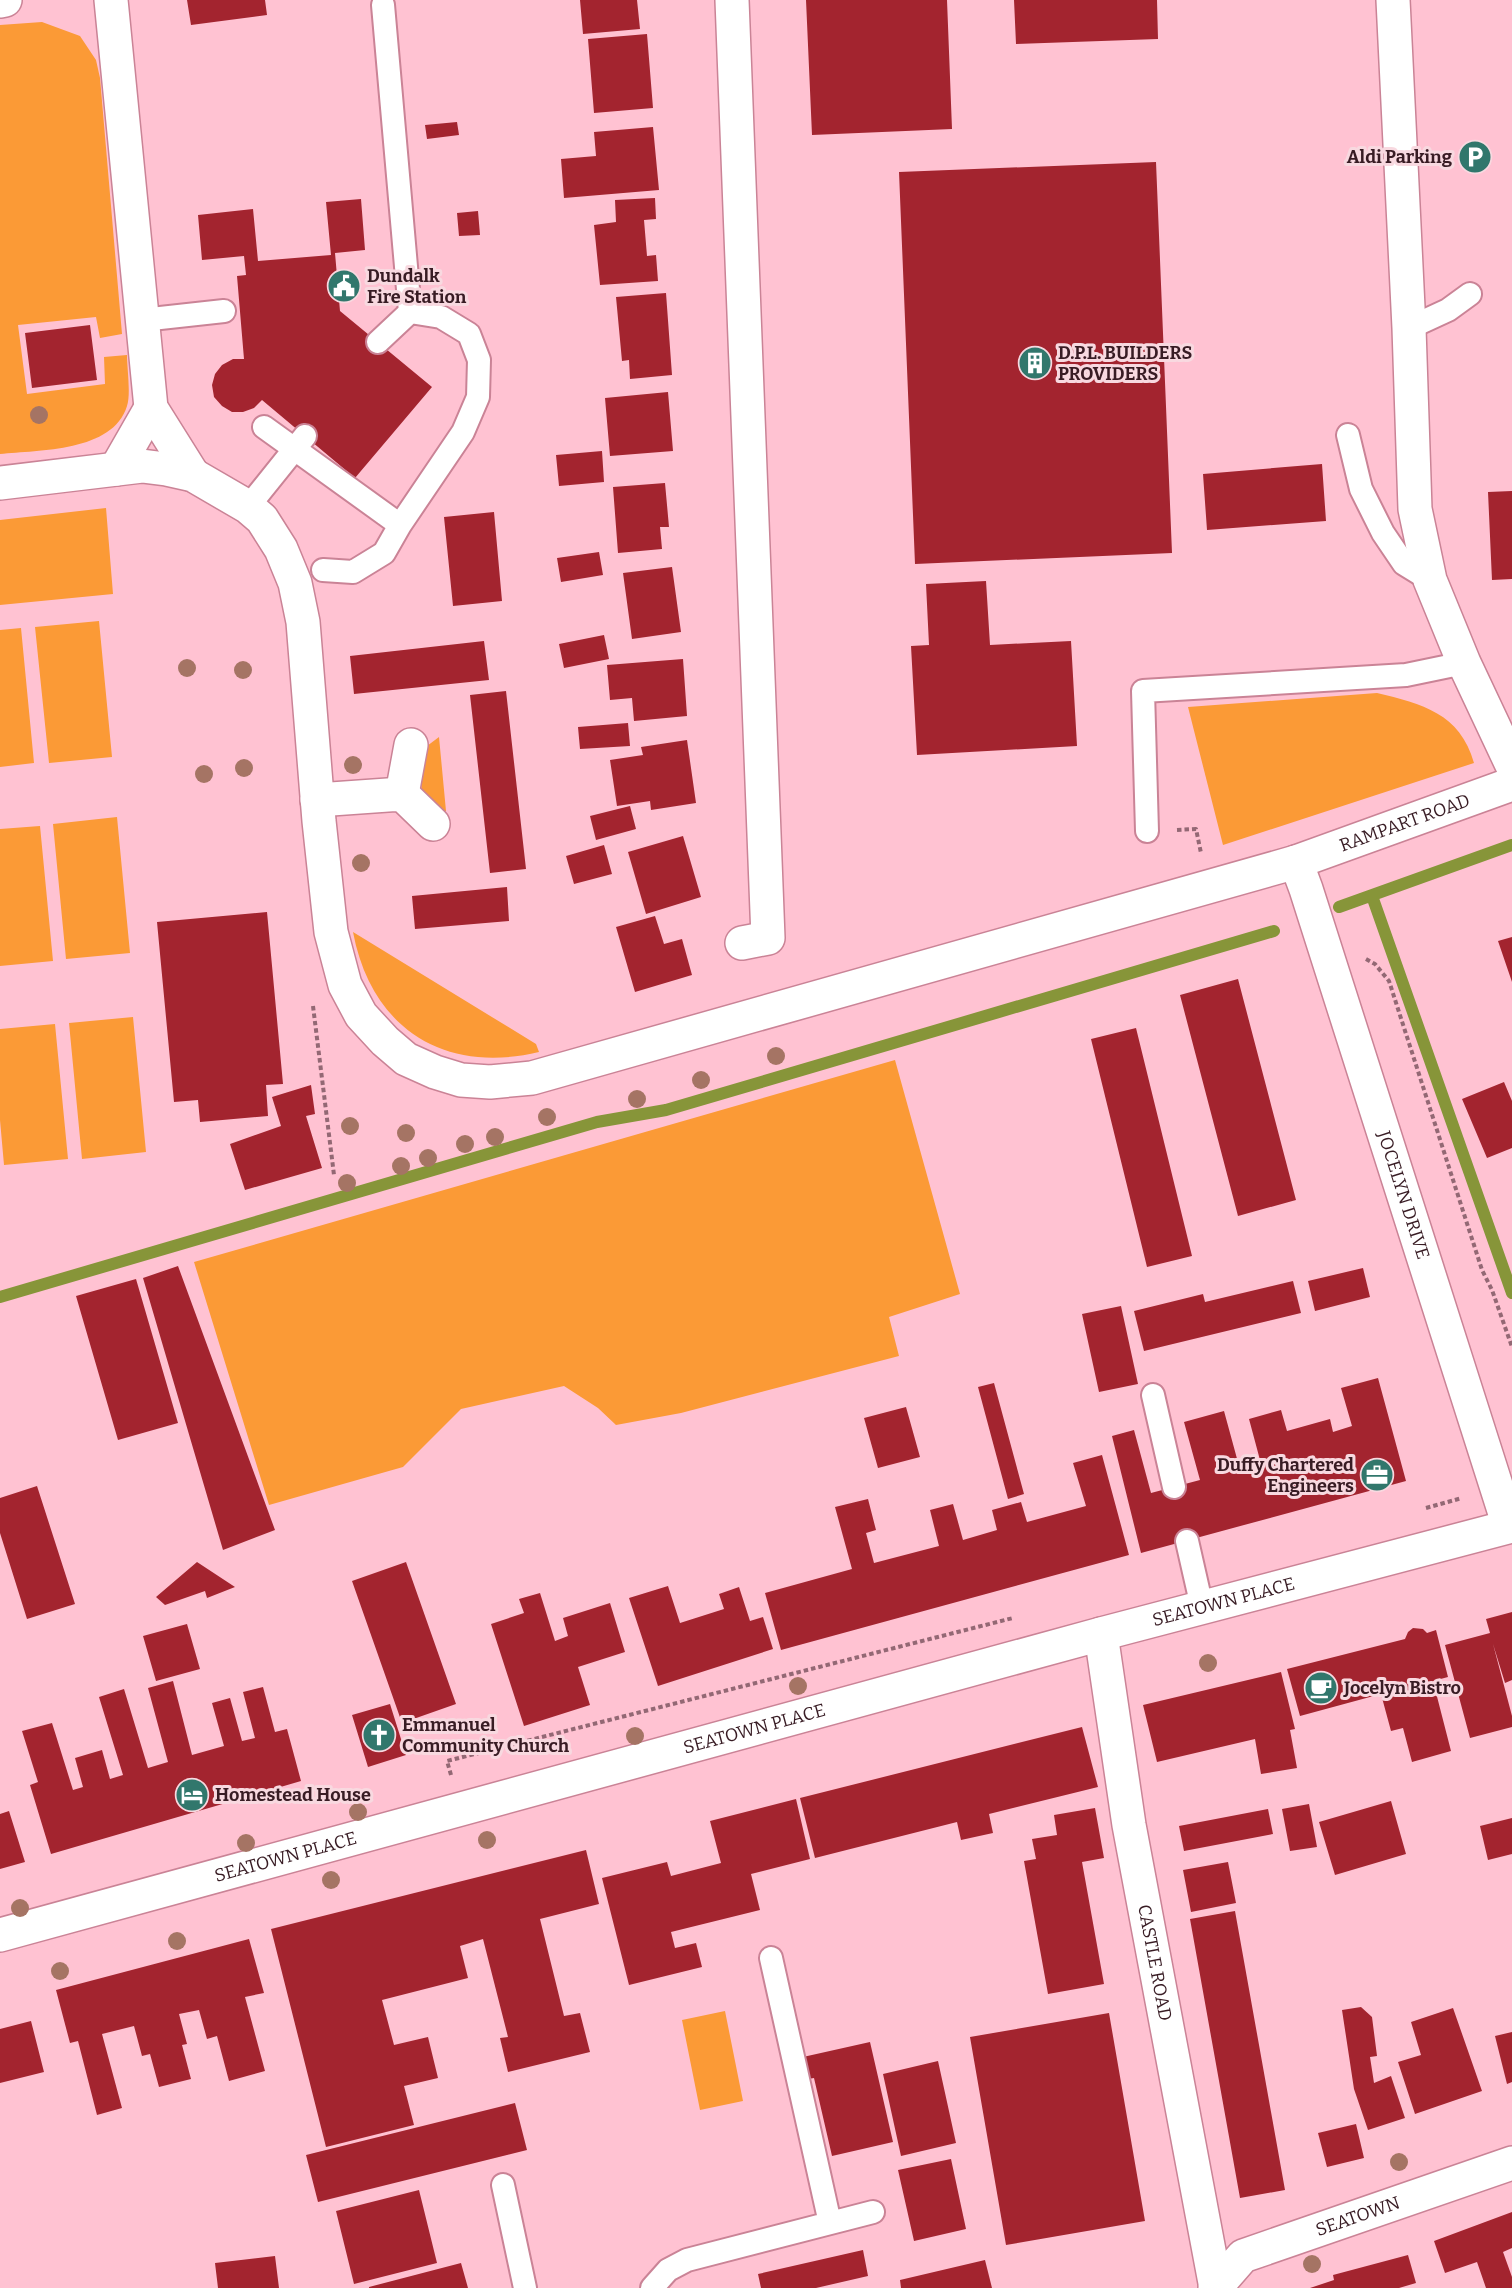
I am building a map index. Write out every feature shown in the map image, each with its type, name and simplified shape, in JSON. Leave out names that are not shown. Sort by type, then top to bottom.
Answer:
[{"type":"street","points":[[0,1],[5,0]]},
{"type":"street","points":[[111,0],[151,408],[193,475]]},
{"type":"street","points":[[732,0],[768,938],[742,943]]},
{"type":"street","points":[[1393,0],[1409,328],[1415,509],[1430,580],[1464,663],[1512,765]]},
{"type":"street","points":[[116,469],[151,408]]},
{"type":"street","points":[[0,483],[142,466],[166,468],[193,475]]},
{"type":"street","name":"RAMPART ROAD","points":[[193,475],[248,507],[262,519],[281,549],[295,584],[303,622],[317,800],[331,932],[345,985],[362,1015],[385,1041],[406,1059],[435,1072],[461,1080],[480,1082],[532,1078],[1296,862],[1512,784]]},
{"type":"street","points":[[402,794],[411,746]]},
{"type":"street","points":[[317,800],[402,794],[433,824]]},
{"type":"street","name":"JOCELYN DRIVE","points":[[1296,862],[1510,1526]]},
{"type":"street","name":"SEATOWN PLACE","points":[[0,1935],[1202,1607],[1510,1526]]},
{"type":"street","name":"CASTLE ROAD","points":[[1101,1635],[1129,1825],[1215,2288]]},
{"type":"street","name":"SEATOWN","points":[[1215,2288],[1243,2256],[1512,2163]]},
{"type":"lane","points":[[383,5],[410,312]]},
{"type":"lane","points":[[1409,328],[1448,310],[1470,294]]},
{"type":"lane","points":[[142,320],[224,310]]},
{"type":"lane","points":[[378,342],[410,312]]},
{"type":"lane","points":[[322,570],[353,572],[384,553],[400,525],[463,432],[478,397],[479,360],[469,334],[441,318],[410,312]]},
{"type":"lane","points":[[264,427],[300,443],[400,525]]},
{"type":"lane","points":[[1348,435],[1361,489],[1383,533],[1404,564],[1430,580]]},
{"type":"lane","points":[[248,507],[300,443]]},
{"type":"lane","points":[[1147,831],[1143,691],[1406,675],[1464,663]]},
{"type":"lane","points":[[1153,1395],[1174,1487]]},
{"type":"lane","points":[[1187,1541],[1202,1607]]},
{"type":"lane","points":[[771,1959],[830,2223]]},
{"type":"lane","points":[[503,2185],[525,2288]]},
{"type":"lane","points":[[652,2288],[668,2270],[687,2260],[873,2212]]},
{"type":"path","points":[[1147,831],[1196,829],[1203,860]]},
{"type":"path","points":[[1389,981],[1482,1270],[1492,1290],[1512,1347]]},
{"type":"path","points":[[313,999],[334,1175]]},
{"type":"path","points":[[1420,1510],[1454,1500]]},
{"type":"path","points":[[447,1761],[1022,1615]]},
{"type":"shaded area","points":[[42,22],[80,36],[96,60],[100,78],[122,334],[100,338],[96,317],[18,325],[27,394],[105,384],[104,357],[127,355],[128,401],[119,421],[107,432],[91,440],[54,449],[0,454],[0,25]]},
{"type":"shaded area","points":[[106,508],[113,594],[0,605],[0,520]]},
{"type":"shaded area","points":[[99,621],[112,757],[49,763],[35,627]]},
{"type":"shaded area","points":[[21,628],[34,763],[0,767],[0,630]]},
{"type":"shaded area","points":[[1377,693],[1437,713],[1459,733],[1468,746],[1474,763],[1223,845],[1188,707]]},
{"type":"shaded area","points":[[439,737],[446,811],[429,813],[422,789],[423,749]]},
{"type":"shaded area","points":[[117,817],[130,953],[66,959],[53,824]]},
{"type":"shaded area","points":[[40,826],[53,961],[0,966],[0,829]]},
{"type":"shaded area","points":[[353,932],[536,1044],[539,1052],[504,1057],[472,1056],[443,1049],[417,1037],[395,1018],[376,994],[362,966]]},
{"type":"shaded area","points":[[133,1017],[146,1152],[82,1159],[69,1023]]},
{"type":"shaded area","points":[[55,1024],[68,1159],[4,1165],[0,1120],[0,1029]]},
{"type":"shaded area","points":[[895,1060],[960,1294],[889,1317],[899,1356],[681,1413],[616,1425],[598,1408],[564,1386],[461,1409],[403,1467],[269,1505],[194,1262]]},
{"type":"shaded area","points":[[725,2011],[743,2101],[700,2110],[682,2020]]},
{"type":"building","points":[[187,0],[265,0],[267,15],[191,25]]},
{"type":"building","points":[[580,0],[637,0],[640,29],[583,34]]},
{"type":"building","points":[[806,0],[947,0],[952,129],[812,135]]},
{"type":"building","points":[[1014,0],[1157,0],[1158,39],[1016,44]]},
{"type":"building","points":[[647,34],[653,108],[594,113],[588,39]]},
{"type":"building","points":[[457,122],[459,135],[427,139],[425,125]]},
{"type":"building","points":[[653,127],[659,190],[564,198],[561,159],[596,156],[594,132]]},
{"type":"building","name":"D.P.L. BUILDERS PROVIDERS","points":[[1156,162],[1172,553],[915,564],[899,172]]},
{"type":"building","points":[[655,198],[656,219],[644,220],[647,256],[656,255],[658,281],[600,285],[594,225],[616,222],[615,200]]},
{"type":"building","points":[[361,199],[365,250],[335,253],[340,311],[432,387],[355,478],[262,400],[254,408],[243,412],[232,412],[214,397],[212,385],[215,374],[222,365],[233,359],[244,359],[237,276],[246,275],[244,256],[202,260],[198,215],[253,209],[258,261],[331,255],[326,202]]},
{"type":"building","points":[[478,211],[480,235],[459,236],[457,213]]},
{"type":"building","points":[[666,293],[672,375],[630,379],[629,360],[622,361],[616,297]]},
{"type":"building","points":[[90,325],[97,380],[32,388],[25,333]]},
{"type":"building","points":[[668,392],[673,451],[610,456],[605,398]]},
{"type":"building","points":[[602,451],[604,482],[559,486],[556,455]]},
{"type":"building","points":[[1322,464],[1326,521],[1207,530],[1203,474]]},
{"type":"building","points":[[665,483],[669,527],[660,527],[662,549],[618,553],[613,487]]},
{"type":"building","points":[[1512,491],[1512,579],[1492,580],[1488,492]]},
{"type":"building","points":[[494,512],[502,601],[453,606],[444,517]]},
{"type":"building","points":[[599,552],[603,575],[561,582],[557,558]]},
{"type":"building","points":[[672,567],[681,632],[632,639],[623,573]]},
{"type":"building","points":[[986,581],[990,645],[1071,641],[1077,746],[917,755],[911,646],[929,645],[926,584]]},
{"type":"building","points":[[604,635],[609,659],[564,668],[559,644]]},
{"type":"building","points":[[484,641],[489,680],[354,694],[350,656]]},
{"type":"building","points":[[683,659],[687,716],[634,721],[632,698],[610,700],[607,665]]},
{"type":"building","points":[[506,691],[526,869],[490,873],[470,695]]},
{"type":"building","points":[[628,723],[630,746],[580,749],[578,727]]},
{"type":"building","points":[[687,740],[696,803],[651,810],[650,801],[617,806],[610,760],[643,755],[641,747]]},
{"type":"building","points":[[630,806],[636,829],[596,840],[590,816]]},
{"type":"building","points":[[683,836],[701,897],[646,914],[628,852]]},
{"type":"building","points":[[604,845],[612,874],[574,884],[566,856]]},
{"type":"building","points":[[507,887],[509,921],[415,929],[412,896]]},
{"type":"building","points":[[267,912],[283,1084],[266,1085],[268,1116],[200,1122],[198,1100],[174,1102],[157,922]]},
{"type":"building","points":[[655,916],[664,944],[682,939],[692,975],[635,992],[616,927]]},
{"type":"building","points":[[1512,937],[1512,982],[1498,941]]},
{"type":"building","points":[[1238,979],[1296,1200],[1238,1216],[1180,995]]},
{"type":"building","points":[[1136,1028],[1192,1256],[1147,1267],[1091,1039]]},
{"type":"building","points":[[1504,1082],[1512,1101],[1512,1148],[1487,1158],[1462,1099]]},
{"type":"building","points":[[311,1085],[315,1114],[306,1116],[322,1168],[245,1190],[230,1144],[281,1126],[272,1097]]},
{"type":"building","points":[[178,1266],[275,1530],[223,1550],[143,1278]]},
{"type":"building","points":[[1363,1268],[1370,1297],[1315,1311],[1308,1281]]},
{"type":"building","points":[[136,1279],[178,1423],[118,1440],[76,1296]]},
{"type":"building","points":[[1293,1281],[1301,1313],[1144,1351],[1134,1311],[1203,1294],[1205,1302]]},
{"type":"building","points":[[1121,1306],[1138,1384],[1099,1392],[1082,1314]]},
{"type":"building","points":[[1378,1378],[1406,1481],[1141,1553],[1112,1436],[1134,1430],[1151,1493],[1200,1480],[1184,1422],[1224,1411],[1239,1466],[1260,1460],[1249,1419],[1281,1410],[1287,1431],[1330,1419],[1333,1432],[1352,1426],[1341,1388]]},
{"type":"building","points":[[994,1383],[1024,1494],[1008,1499],[978,1387]]},
{"type":"building","points":[[906,1407],[920,1457],[878,1468],[864,1418]]},
{"type":"building","points":[[1102,1455],[1129,1555],[781,1650],[765,1593],[852,1569],[835,1507],[868,1499],[876,1530],[866,1533],[874,1563],[939,1546],[930,1510],[953,1504],[963,1540],[997,1530],[992,1510],[1021,1502],[1027,1522],[1086,1506],[1073,1463]]},
{"type":"building","points":[[37,1486],[75,1604],[27,1619],[0,1533],[0,1498]]},
{"type":"building","points":[[197,1562],[235,1587],[207,1598],[205,1591],[165,1605],[156,1597]]},
{"type":"building","points":[[406,1562],[456,1704],[402,1723],[352,1581]]},
{"type":"building","points":[[668,1586],[680,1623],[724,1609],[719,1594],[739,1587],[750,1621],[763,1617],[773,1649],[658,1686],[629,1598]]},
{"type":"building","points":[[540,1593],[555,1641],[568,1636],[563,1618],[610,1603],[625,1652],[578,1667],[590,1705],[524,1726],[491,1624],[524,1613],[519,1599]]},
{"type":"building","points":[[1512,1612],[1512,1680],[1505,1683],[1493,1644],[1512,1716],[1512,1727],[1470,1738],[1445,1645],[1490,1633],[1486,1619]]},
{"type":"building","points":[[187,1624],[200,1669],[156,1681],[143,1636]]},
{"type":"building","points":[[1413,1628],[1423,1629],[1427,1633],[1436,1630],[1448,1677],[1433,1681],[1451,1751],[1412,1762],[1403,1728],[1391,1731],[1381,1694],[1300,1716],[1287,1669],[1405,1639]]},
{"type":"building","points":[[1281,1672],[1295,1729],[1290,1730],[1297,1768],[1261,1774],[1255,1739],[1157,1762],[1143,1705]]},
{"type":"building","points":[[173,1681],[192,1755],[224,1746],[212,1703],[230,1698],[242,1741],[255,1738],[243,1692],[263,1687],[275,1732],[287,1729],[301,1781],[51,1854],[30,1785],[38,1782],[22,1731],[52,1723],[73,1790],[83,1787],[75,1758],[102,1750],[110,1779],[123,1775],[99,1697],[124,1689],[148,1768],[168,1762],[148,1688]]},
{"type":"building","name":"Emmanuel Community Church","points":[[390,1704],[406,1755],[368,1767],[352,1715]]},
{"type":"building","points":[[1082,1727],[1098,1787],[989,1814],[993,1833],[961,1840],[957,1822],[815,1858],[800,1798]]},
{"type":"building","points":[[796,1799],[810,1859],[751,1874],[760,1910],[671,1932],[675,1948],[696,1943],[702,1967],[629,1985],[602,1878],[667,1862],[671,1876],[721,1863],[710,1821]]},
{"type":"building","points":[[1391,1801],[1406,1854],[1335,1875],[1319,1822]]},
{"type":"building","points":[[1309,1804],[1317,1847],[1290,1851],[1282,1809]]},
{"type":"building","points":[[1095,1808],[1104,1858],[1082,1862],[1104,1984],[1048,1994],[1024,1861],[1036,1859],[1032,1839],[1057,1835],[1054,1815]]},
{"type":"building","points":[[1268,1809],[1273,1834],[1184,1851],[1179,1826]]},
{"type":"building","points":[[9,1811],[25,1862],[0,1869],[0,1814]]},
{"type":"building","points":[[1512,1818],[1512,1854],[1488,1860],[1480,1826]]},
{"type":"building","points":[[586,1850],[599,1904],[540,1919],[564,2016],[580,2013],[590,2052],[508,2072],[500,2038],[508,2037],[483,1939],[460,1946],[468,1978],[382,2000],[394,2045],[428,2037],[438,2078],[404,2086],[414,2125],[326,2147],[271,1929]]},
{"type":"building","points":[[1228,1862],[1236,1903],[1191,1912],[1183,1870]]},
{"type":"building","points":[[1235,1911],[1285,2190],[1240,2198],[1190,1919]]},
{"type":"building","points":[[249,1939],[264,1993],[245,1997],[265,2071],[229,2081],[217,2036],[207,2039],[199,2010],[179,2014],[187,2044],[182,2045],[191,2079],[159,2087],[150,2054],[142,2056],[134,2026],[102,2034],[122,2108],[97,2115],[78,2041],[70,2043],[56,1990]]},
{"type":"building","points":[[1361,2007],[1372,2017],[1377,2056],[1370,2057],[1374,2083],[1391,2076],[1405,2118],[1368,2130],[1354,2089],[1342,2010]]},
{"type":"building","points":[[1453,2008],[1482,2091],[1415,2114],[1398,2062],[1421,2055],[1411,2022]]},
{"type":"building","points":[[1109,2013],[1145,2221],[1006,2245],[970,2037]]},
{"type":"building","points":[[31,2021],[44,2072],[0,2083],[0,2029]]},
{"type":"building","points":[[1512,2032],[1512,2082],[1507,2084],[1495,2036]]},
{"type":"building","points":[[870,2042],[893,2142],[832,2156],[814,2078],[808,2079],[803,2057]]},
{"type":"building","points":[[938,2061],[956,2143],[901,2156],[883,2074]]},
{"type":"building","points":[[515,2103],[527,2150],[318,2202],[306,2155]]},
{"type":"building","points":[[1356,2124],[1364,2158],[1327,2167],[1318,2133]]},
{"type":"building","points":[[951,2159],[966,2229],[914,2241],[898,2170]]},
{"type":"building","points":[[419,2190],[437,2263],[354,2284],[336,2211]]},
{"type":"building","points":[[1512,2212],[1512,2248],[1503,2252],[1512,2277],[1512,2288],[1486,2288],[1477,2262],[1445,2273],[1434,2241]]},
{"type":"building","points":[[863,2250],[868,2276],[816,2288],[761,2288],[758,2274]]},
{"type":"building","points":[[1408,2255],[1416,2283],[1399,2288],[1310,2288],[1334,2280],[1333,2275]]},
{"type":"building","points":[[275,2256],[279,2288],[218,2288],[215,2263]]},
{"type":"building","points":[[985,2260],[992,2288],[901,2288],[900,2280]]},
{"type":"building","points":[[461,2263],[468,2288],[369,2288],[369,2287]]},
{"type":"waterway","points":[[1339,907],[1512,845]]},
{"type":"waterway","points":[[1372,896],[1512,1293]]},
{"type":"waterway","points":[[0,1297],[597,1122],[666,1110],[1274,931]]},
{"type":"place","name":"Aldi Parking","points":[[1475,157]]},
{"type":"place","name":"Dundalk Fire Station","points":[[344,286]]},
{"type":"place","name":"D.P.L. BUILDERS PROVIDERS","points":[[1035,363]]},
{"type":"place","name":"Duffy Chartered Engineers","points":[[1377,1475]]},
{"type":"place","name":"Jocelyn Bistro","points":[[1321,1688]]},
{"type":"place","name":"Emmanuel Community Church","points":[[379,1735]]},
{"type":"place","name":"Homestead House","points":[[192,1795]]}]
